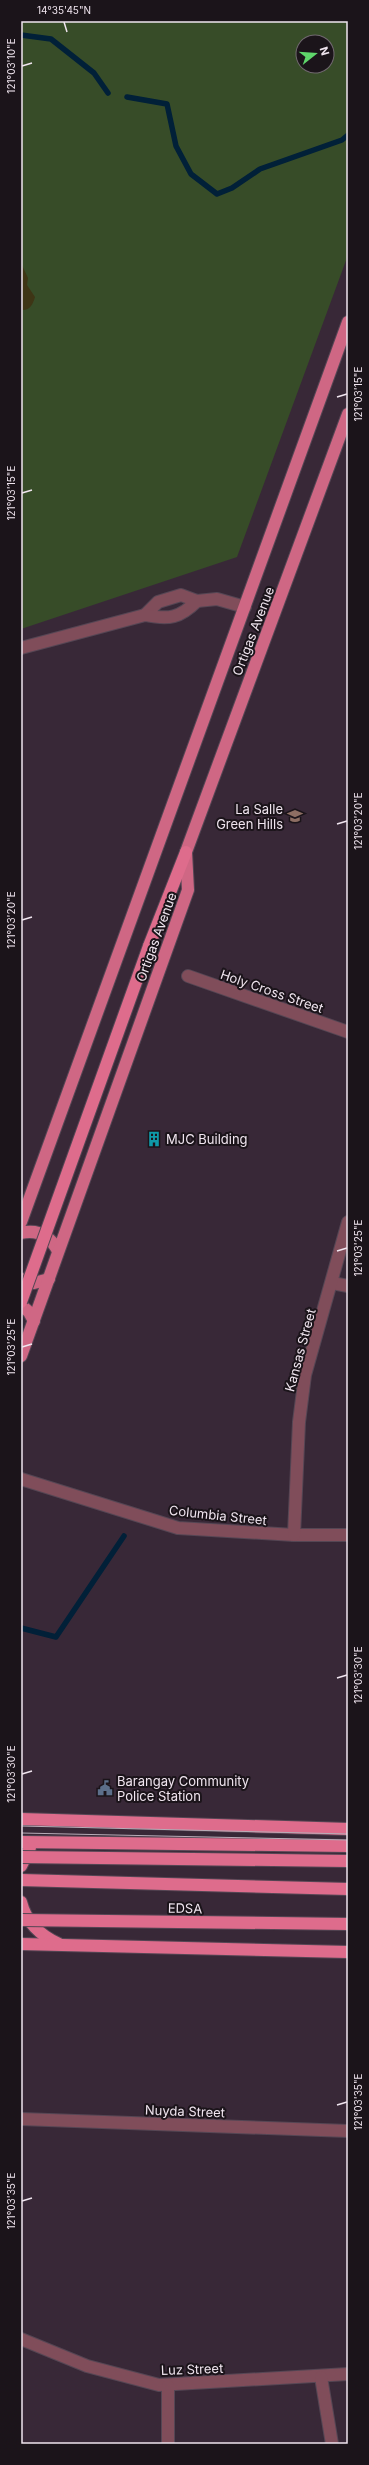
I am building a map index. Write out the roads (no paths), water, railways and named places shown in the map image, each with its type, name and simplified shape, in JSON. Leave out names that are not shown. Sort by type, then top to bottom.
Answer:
[{"type":"highway","points":[[21,1302],[149,946],[186,852]]},
{"type":"highway","points":[[21,1819],[348,1829]]},
{"type":"highway","points":[[21,1842],[348,1846]]},
{"type":"highway","points":[[21,1866],[34,1842]]},
{"type":"highway","points":[[21,1857],[348,1861]]},
{"type":"highway","points":[[21,1880],[348,1889]]},
{"type":"highway","points":[[21,1902],[29,1921],[39,1932],[64,1946]]},
{"type":"highway","name":"EDSA","points":[[21,1920],[348,1924]]},
{"type":"highway","points":[[21,1944],[348,1952]]},
{"type":"main road","name":"Ortigas Avenue","points":[[21,1222],[348,322]]},
{"type":"main road","name":"Ortigas Avenue","points":[[21,1356],[188,890],[186,852],[348,414]]},
{"type":"main road","points":[[21,1233],[41,1234],[54,1243],[58,1250]]},
{"type":"main road","points":[[21,1279],[34,1283],[49,1279]]},
{"type":"main road","points":[[21,1305],[30,1312],[34,1321]]},
{"type":"street","points":[[145,615],[158,602],[181,595],[197,601],[217,599],[245,607]]},
{"type":"street","points":[[21,648],[145,615],[164,619],[185,612],[197,601]]},
{"type":"street","name":"Holy Cross Street","points":[[188,976],[348,1032]]},
{"type":"street","name":"Kansas Street","points":[[294,1535],[301,1399],[305,1375],[348,1222]]},
{"type":"street","points":[[332,1283],[348,1286]]},
{"type":"street","name":"Columbia Street","points":[[21,1479],[138,1517],[178,1528],[294,1535],[348,1535]]},
{"type":"street","name":"Nuyda Street","points":[[21,2119],[348,2131]]},
{"type":"street","name":"Luz Street","points":[[21,2339],[87,2366],[168,2386],[348,2374]]},
{"type":"street","points":[[320,2377],[332,2444]]},
{"type":"street","points":[[168,2386],[168,2444]]},
{"type":"waterway","points":[[21,35],[51,39],[94,73],[108,93]]},
{"type":"waterway","points":[[127,97],[167,104],[176,146],[191,174],[217,194],[232,188],[260,169],[342,140],[348,135]]},
{"type":"waterway","points":[[21,1628],[56,1637],[124,1536]]},
{"type":"tram line","points":[[21,1826],[348,1834]]},
{"type":"tram line","points":[[21,1833],[348,1840]]},
{"type":"place","name":"La Salle Green Hills","points":[[295,816]]},
{"type":"place","name":"MJC Building","points":[[154,1139]]},
{"type":"place","name":"Barangay Community Police Station","points":[[105,1788]]}]
